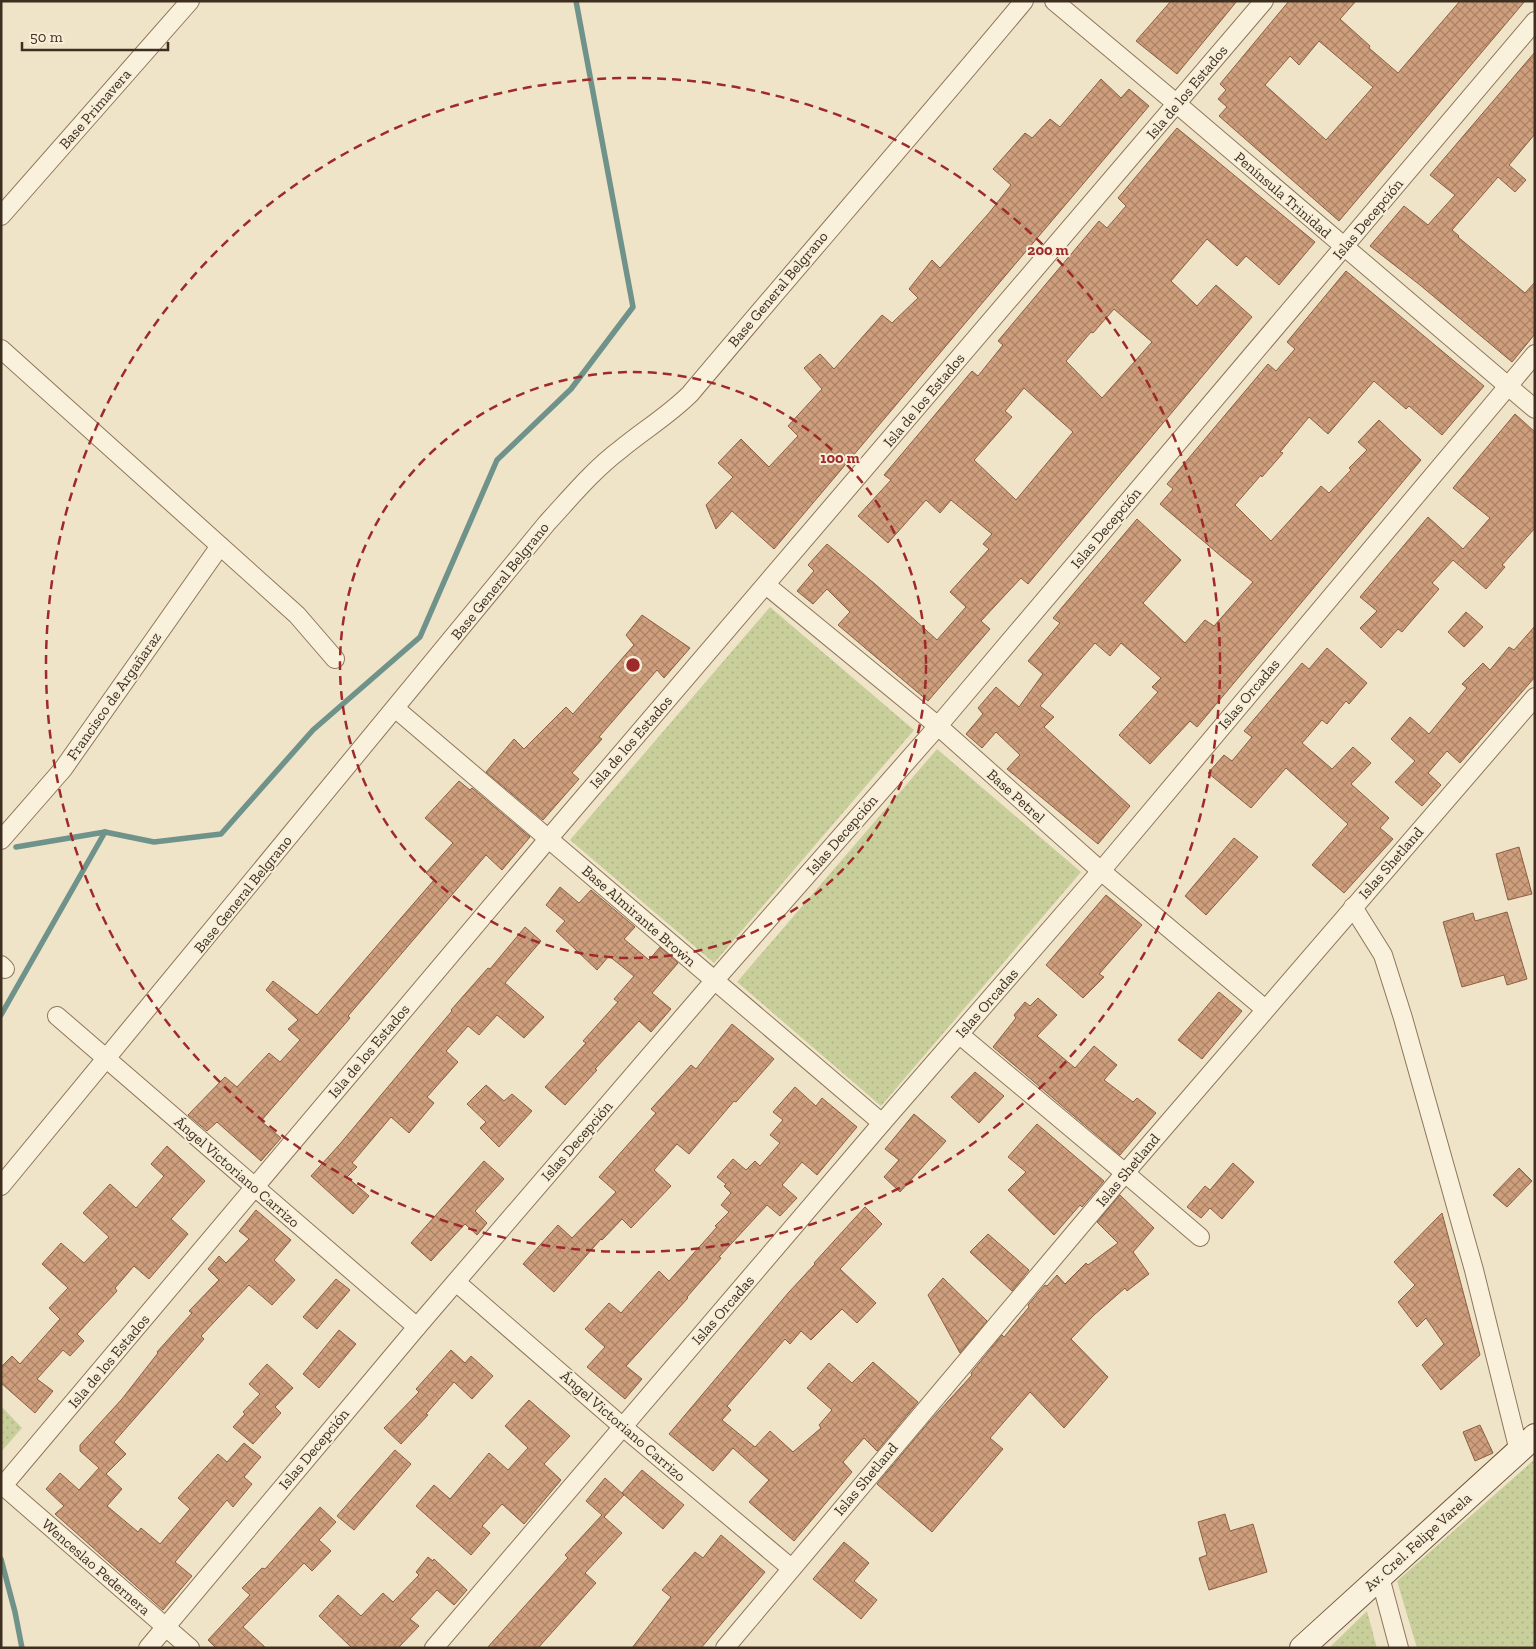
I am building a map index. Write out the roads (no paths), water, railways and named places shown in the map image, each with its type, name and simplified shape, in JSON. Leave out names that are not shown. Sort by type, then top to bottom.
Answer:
[{"type":"main road","name":"Av. Crel. Felipe Varela","points":[[1302,1648],[1527,1444]]},
{"type":"street","name":"Base Primavera","points":[[1,216],[190,1]]},
{"type":"street","name":"Base General Belgrano","points":[[1,1186],[396,709],[547,523],[597,469],[620,449],[674,410],[690,394],[800,262],[925,120],[1024,1]]},
{"type":"street","name":"Península Trinidad","points":[[1054,1],[1535,410]]},
{"type":"street","name":"Isla de los Estados","points":[[2,1486],[549,838],[1264,1]]},
{"type":"street","name":"Islas Decepción","points":[[148,1648],[456,1282],[714,981],[938,726],[1535,21]]},
{"type":"street","points":[[1,349],[296,615],[335,659]]},
{"type":"street","name":"Islas Orcadas","points":[[434,1648],[882,1123],[1101,871],[1535,354]]},
{"type":"street","name":"Francisco de Argañaraz","points":[[1,840],[62,769],[220,546]]},
{"type":"street","name":"Base Petrel","points":[[766,585],[938,726],[1101,871],[1265,1009]]},
{"type":"street","name":"Islas Shetland","points":[[725,1648],[1125,1173],[1535,696]]},
{"type":"street","name":"Base Almirante Brown","points":[[396,709],[882,1123]]},
{"type":"street","points":[[1353,907],[1382,955],[1403,1018],[1474,1270],[1527,1444]]},
{"type":"street","name":"Ángel Victoriano Carrizo","points":[[56,1016],[417,1328]]},
{"type":"street","points":[[960,1035],[1200,1237]]},
{"type":"street","name":"Ángel Victoriano Carrizo","points":[[456,1282],[622,1427],[791,1568]]},
{"type":"street","name":"Wenceslao Pedernera","points":[[2,1486],[190,1648]]},
{"type":"street","points":[[1380,1577],[1399,1648]]},
{"type":"waterway","points":[[16,847],[105,832],[154,842],[221,834],[313,730],[420,637],[497,460],[571,389],[633,307],[576,1]]},
{"type":"waterway","points":[[1,1015],[105,832]]},
{"type":"waterway","points":[[1,1559],[22,1648]]}]
